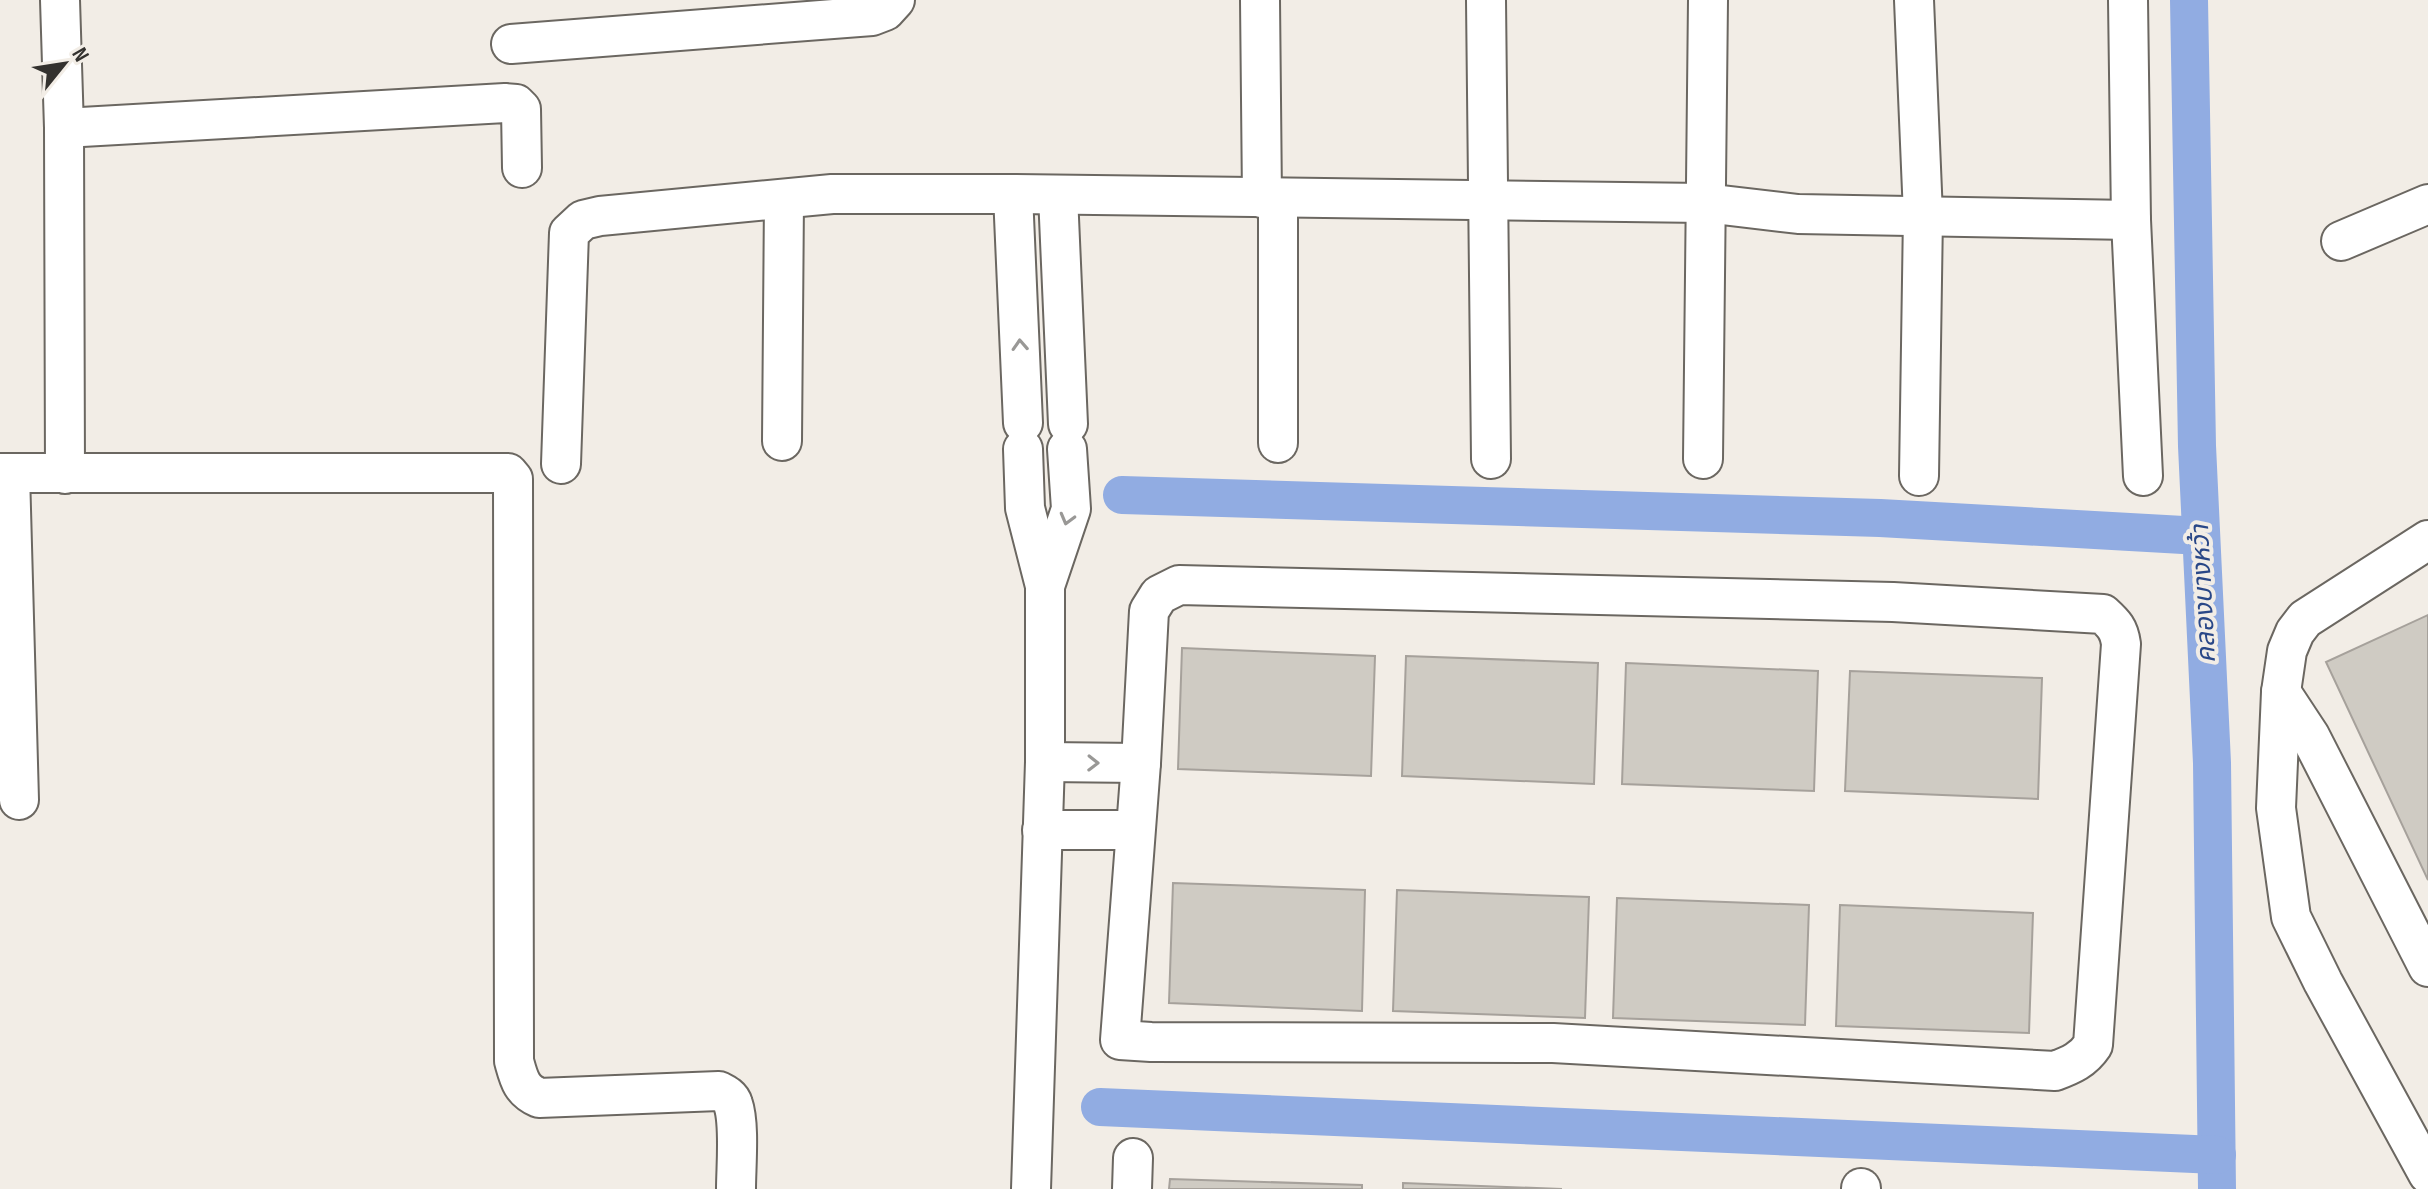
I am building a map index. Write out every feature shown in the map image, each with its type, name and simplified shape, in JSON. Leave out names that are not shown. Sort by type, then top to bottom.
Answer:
[{"type":"street","points":[[60,0],[64,128],[65,474]]},
{"type":"street","points":[[511,44],[872,16],[885,11],[895,0]]},
{"type":"street","points":[[1260,0],[1278,443]]},
{"type":"street","points":[[1486,0],[1491,459]]},
{"type":"street","points":[[1703,459],[1708,0]]},
{"type":"street","points":[[1914,0],[1923,215],[1919,476]]},
{"type":"street","points":[[2128,0],[2131,220],[2143,476]]},
{"type":"street","points":[[64,128],[505,103],[516,104],[521,109],[522,168]]},
{"type":"street","points":[[561,464],[569,233],[583,220],[600,216],[832,194],[1013,194],[1705,203],[1798,214],[2131,220]]},
{"type":"street","points":[[1013,194],[1025,508],[1045,586],[1045,762],[1031,1189]]},
{"type":"street","points":[[1045,586],[1071,509],[1058,195]]},
{"type":"street","points":[[782,441],[784,199]]},
{"type":"street","points":[[2341,241],[2428,204]]},
{"type":"street","points":[[19,800],[5,473],[508,473],[513,479],[514,1061],[520,1084],[528,1093],[539,1098],[719,1091],[728,1096],[733,1104],[736,1189]]},
{"type":"street","points":[[2428,540],[2305,619],[2295,632],[2287,651],[2281,692],[2276,808],[2291,917],[2428,1174]]},
{"type":"street","points":[[1179,585],[1893,602],[2103,614],[2115,625],[2121,644],[2093,1045],[2086,1055],[2055,1071],[1553,1043],[1120,1040],[1141,763],[1149,611],[1159,595],[1179,585]]},
{"type":"street","points":[[2281,692],[2310,736],[2428,967]]},
{"type":"street","points":[[1045,762],[1141,763]]},
{"type":"street","points":[[1042,830],[1135,830]]},
{"type":"building","points":[[2428,615],[2428,880],[2326,662]]},
{"type":"building","points":[[1182,648],[1375,656],[1371,776],[1178,769]]},
{"type":"building","points":[[1406,656],[1598,663],[1594,784],[1402,776]]},
{"type":"building","points":[[1626,663],[1818,671],[1814,791],[1622,784]]},
{"type":"building","points":[[1850,671],[2042,678],[2038,799],[1845,791]]},
{"type":"building","points":[[1173,883],[1365,890],[1362,1011],[1169,1003]]},
{"type":"building","points":[[1397,890],[1589,897],[1585,1018],[1393,1011]]},
{"type":"building","points":[[1617,898],[1809,905],[1805,1025],[1613,1018]]},
{"type":"building","points":[[1840,905],[2033,913],[2029,1033],[1836,1026]]},
{"type":"building","points":[[1170,1179],[1362,1185],[1362,1189],[1169,1189]]},
{"type":"building","points":[[1403,1183],[1562,1189],[1403,1189]]},
{"type":"waterway","name":"คลองบางหว้า","points":[[2189,0],[2197,446],[2212,763],[2217,1189]]},
{"type":"waterway","points":[[1122,495],[1880,518],[2201,536]]},
{"type":"waterway","points":[[1100,1107],[2217,1155]]}]
